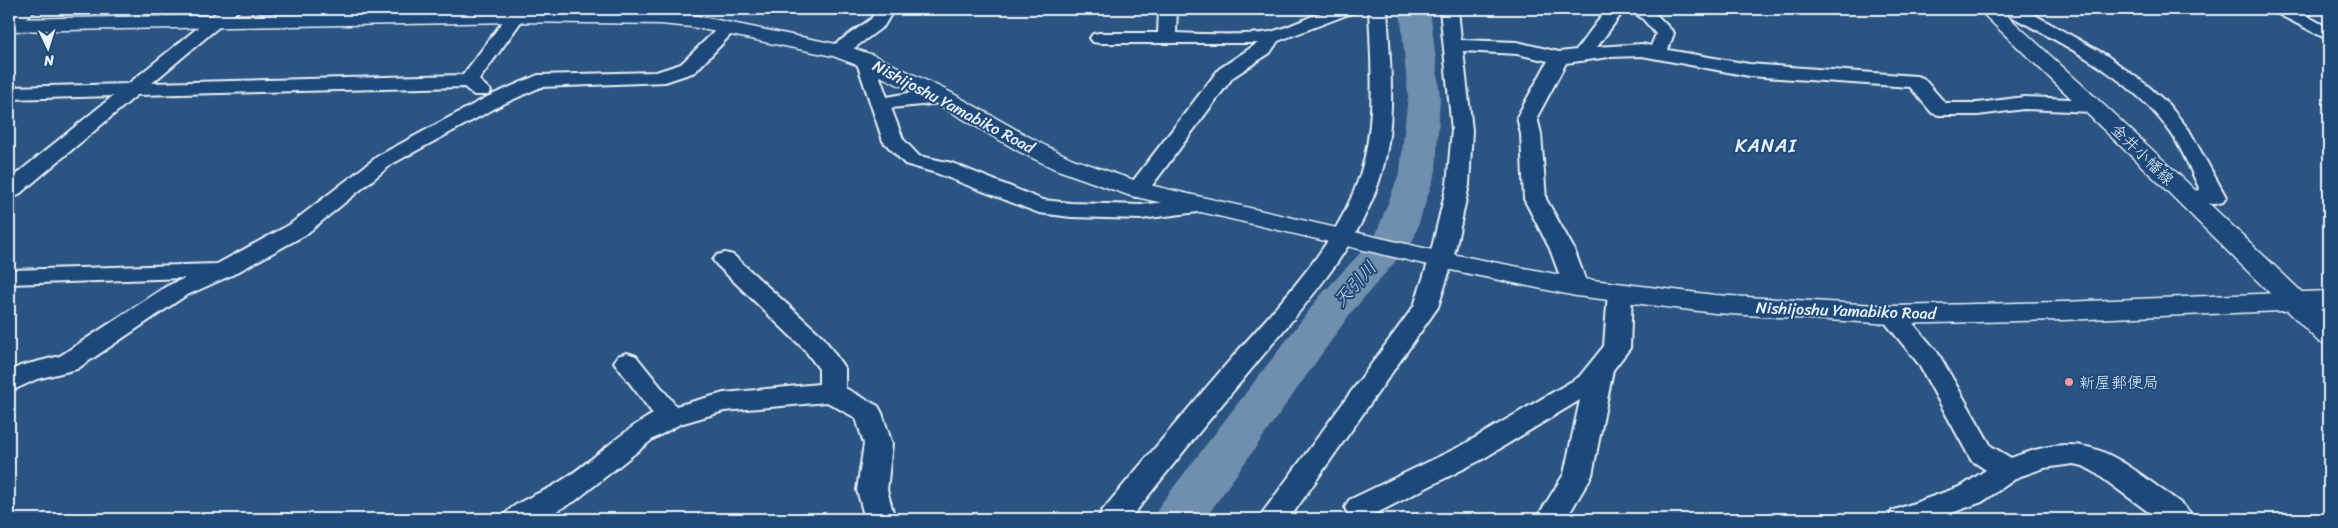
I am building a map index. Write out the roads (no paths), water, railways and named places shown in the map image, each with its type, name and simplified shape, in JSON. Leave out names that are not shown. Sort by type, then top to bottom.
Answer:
[{"type":"main road","points":[[9,21],[28,9]]},
{"type":"main road","name":"金井小幡線","points":[[1988,9],[2092,106],[2329,335]]},
{"type":"main road","name":"Nishijoshu Yamabiko Road","points":[[9,25],[666,13],[838,51],[865,60],[942,98],[1029,147],[1064,164],[1136,190],[1434,258],[1576,287],[1715,304],[1892,315],[2063,312],[2329,300]]},
{"type":"street","points":[[9,191],[231,9]]},
{"type":"street","points":[[838,51],[878,22],[885,9]]},
{"type":"street","points":[[1167,38],[1168,9]]},
{"type":"street","points":[[1099,38],[1206,40],[1272,37],[1346,9]]},
{"type":"street","points":[[1113,519],[1167,451],[1346,238],[1364,195],[1379,139],[1381,97],[1378,9]]},
{"type":"street","points":[[1273,519],[1426,307],[1434,258],[1458,185],[1462,130],[1449,9]]},
{"type":"street","points":[[1582,55],[1616,9]]},
{"type":"street","points":[[1637,9],[1648,14],[1665,33],[1658,53]]},
{"type":"street","points":[[2011,9],[2066,39],[2108,66],[2143,93],[2176,127],[2215,197],[2188,198]]},
{"type":"street","points":[[2282,9],[2329,35]]},
{"type":"street","points":[[469,81],[516,16]]},
{"type":"street","points":[[9,383],[29,372],[68,363],[176,291],[224,270],[297,230],[385,160],[494,101],[538,81],[658,78],[675,74],[688,68],[728,28]]},
{"type":"street","points":[[1136,190],[1226,73],[1263,49],[1272,37]]},
{"type":"street","points":[[1453,45],[1517,48],[1559,58],[1642,50],[1749,70],[1916,82],[1939,109],[1978,109],[2024,103],[2092,106]]},
{"type":"street","points":[[1559,58],[1526,117],[1531,134],[1535,199],[1562,248],[1576,287]]},
{"type":"street","points":[[865,60],[894,141],[912,160],[944,168],[1039,206],[1071,210],[1141,212],[1198,205]]},
{"type":"street","points":[[9,93],[469,81],[494,101]]},
{"type":"street","points":[[881,104],[904,99],[942,98]]},
{"type":"street","points":[[725,260],[802,331],[828,361],[833,372],[831,392]]},
{"type":"street","points":[[9,277],[224,270]]},
{"type":"street","points":[[1360,508],[1471,453],[1588,383],[1617,348],[1620,292]]},
{"type":"street","points":[[1892,315],[1929,359],[1981,453],[2008,470]]},
{"type":"street","points":[[627,362],[670,417]]},
{"type":"street","points":[[1551,519],[1578,475],[1600,369]]},
{"type":"street","points":[[517,519],[565,494],[643,432],[670,417],[724,402],[831,392],[868,413],[878,444],[872,490],[880,519]]},
{"type":"street","points":[[1903,519],[1972,494],[2008,470],[2045,456],[2084,455],[2115,472],[2179,519]]},
{"type":"waterway","name":"天引川","points":[[1178,519],[1335,305],[1393,241],[1418,171],[1424,96],[1415,9]]},
{"type":"place","name":"新屋郵便局","points":[[2069,382]]},
{"type":"district","name":"KANAI","points":[[1766,145]]}]
